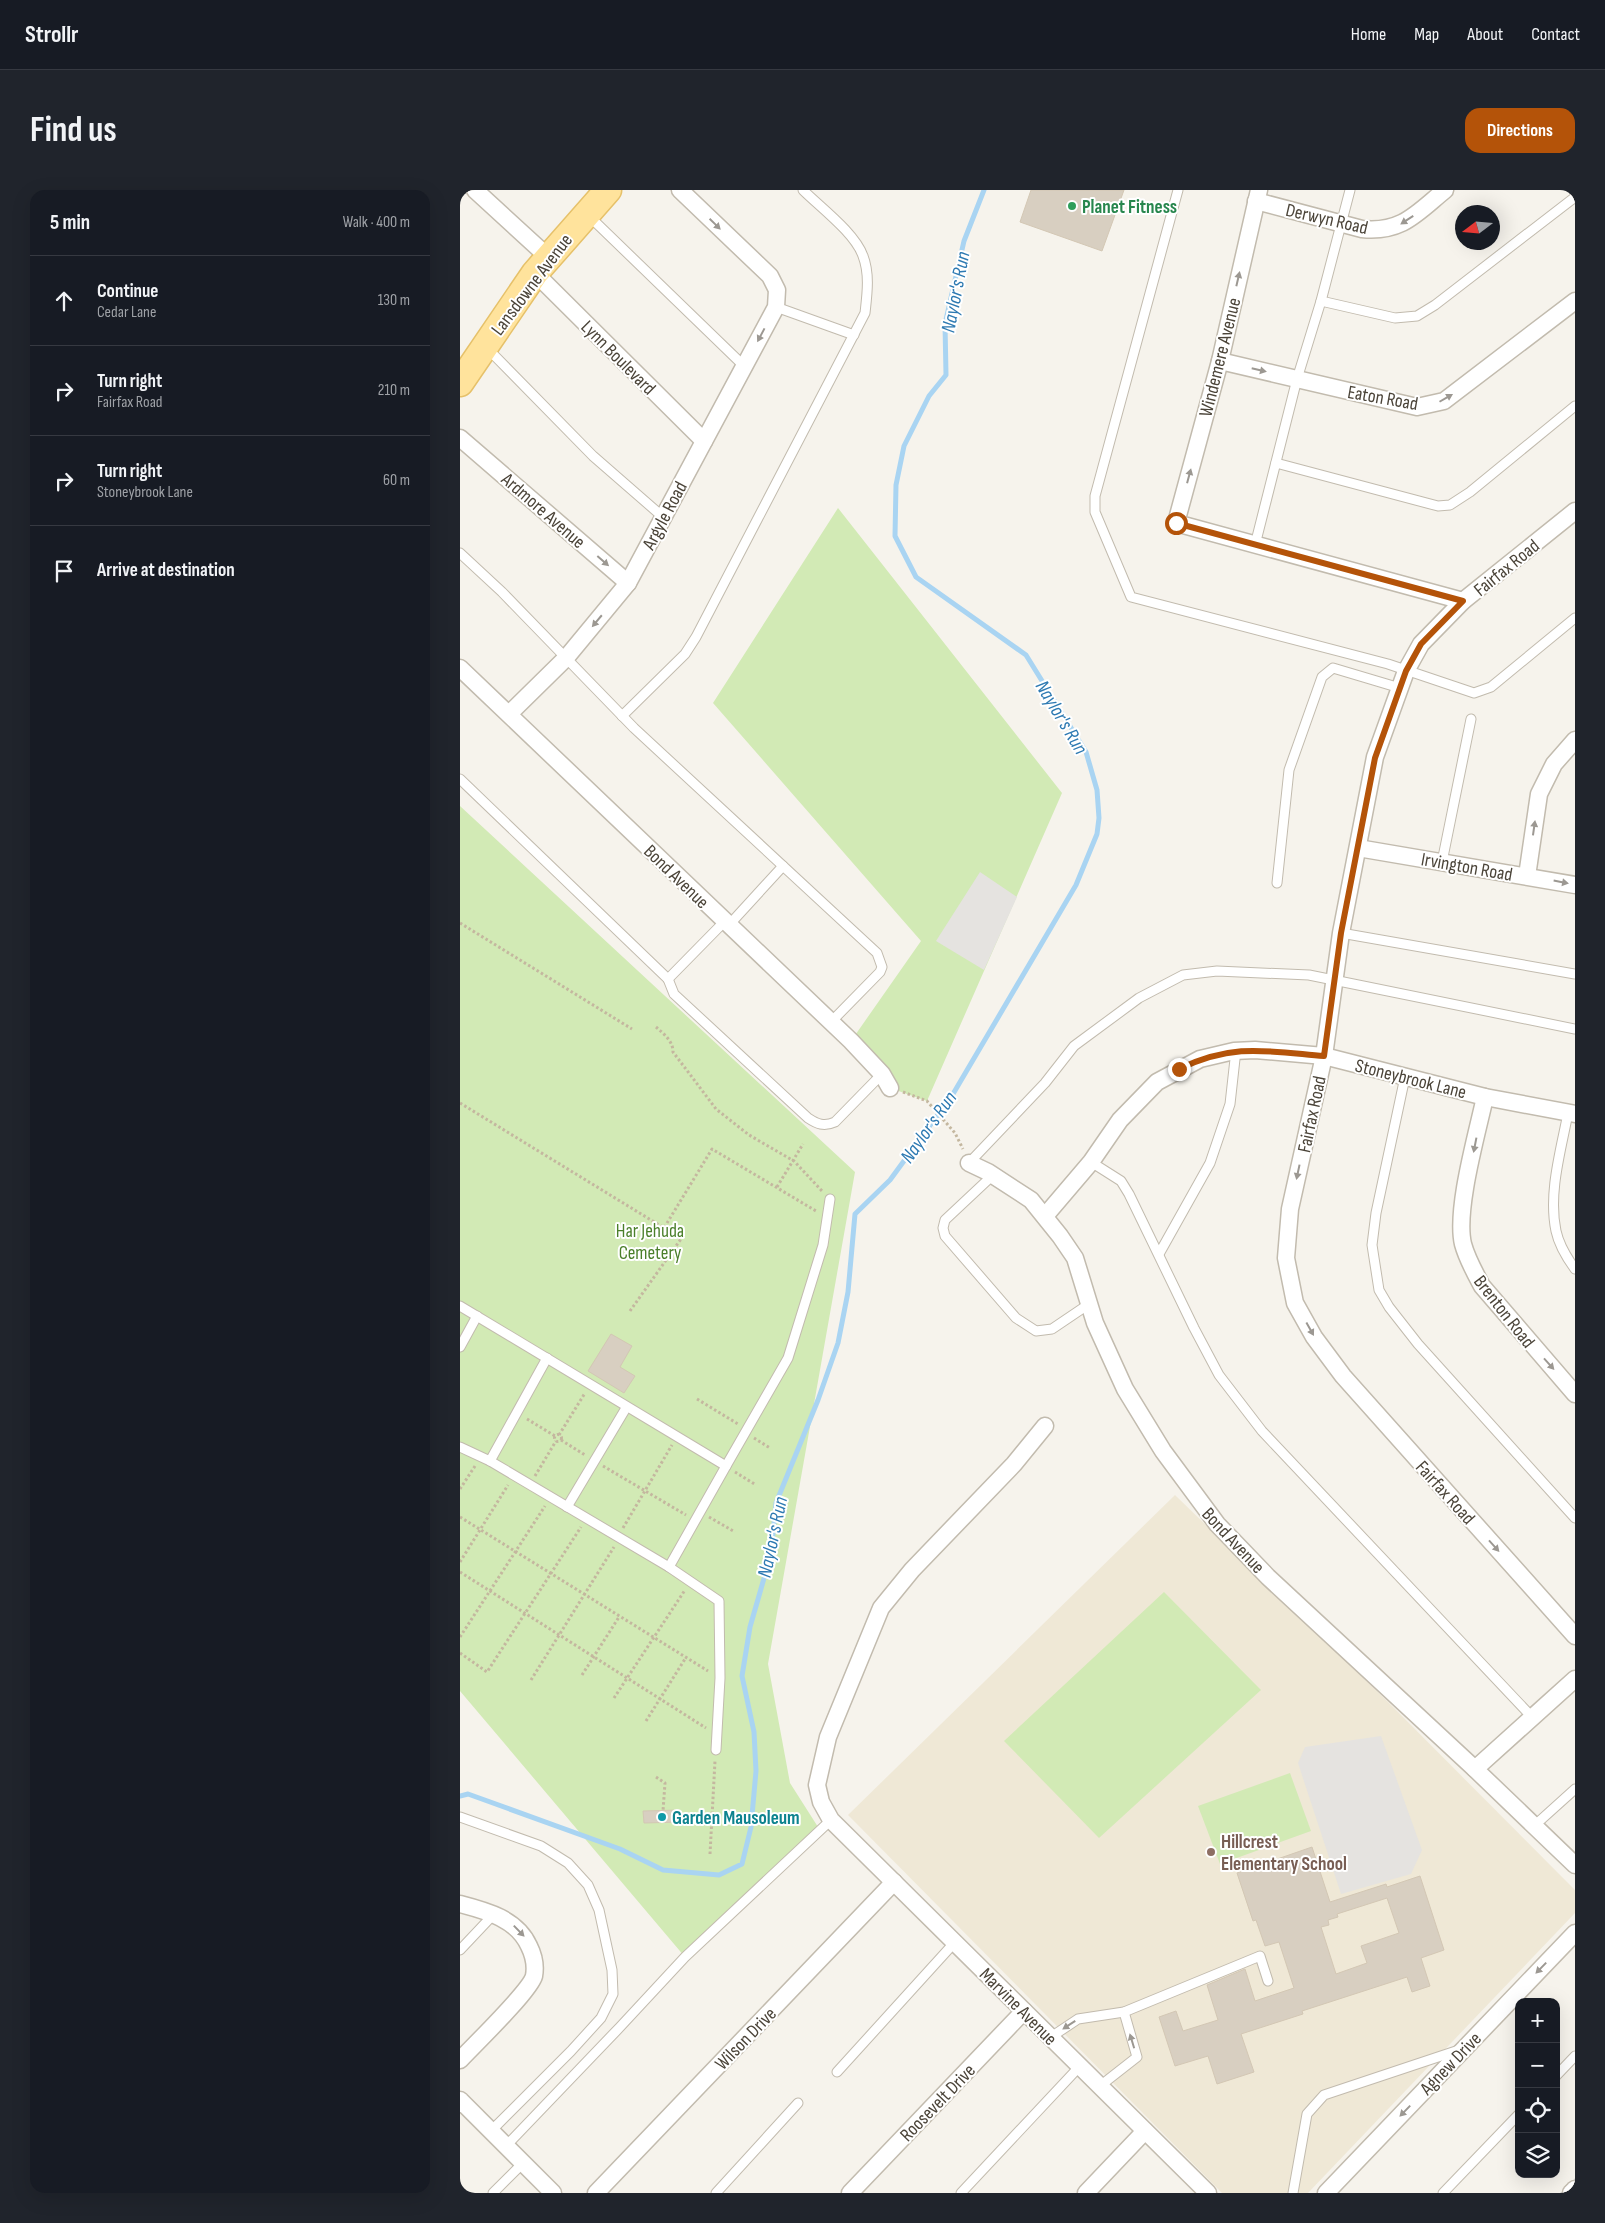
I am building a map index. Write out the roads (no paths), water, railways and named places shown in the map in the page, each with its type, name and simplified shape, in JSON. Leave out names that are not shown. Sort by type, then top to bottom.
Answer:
[{"type":"main road","name":"Lansdowne Avenue","points":[[460,383],[542,265],[608,190]]},
{"type":"street","name":"Lynn Boulevard","points":[[475,190],[704,441]]},
{"type":"street","name":"Argyle Road","points":[[509,714],[566,658],[628,583],[776,307],[777,290],[770,276],[680,190]]},
{"type":"street","name":"Derwyn Road","points":[[1258,196],[1341,224],[1362,229],[1390,229],[1404,222],[1445,190]]},
{"type":"street","name":"Windemere Avenue","points":[[1256,545],[1176,523],[1220,361],[1258,196]]},
{"type":"street","name":"Eaton Road","points":[[1220,361],[1417,407],[1444,401],[1575,300]]},
{"type":"street","name":"Ardmore Avenue","points":[[460,438],[628,583]]},
{"type":"street","name":"Fairfax Road","points":[[1575,511],[1463,601],[1421,644],[1406,671],[1375,758],[1341,933],[1324,1056],[1290,1209],[1286,1258],[1296,1303],[1314,1337],[1344,1376],[1575,1636]]},
{"type":"street","points":[[1256,545],[1463,601]]},
{"type":"street","name":"Bond Avenue","points":[[460,668],[831,1022],[886,1081]]},
{"type":"street","points":[[1527,876],[1539,794],[1554,764],[1575,740]]},
{"type":"street","name":"Irvington Road","points":[[1358,848],[1575,885]]},
{"type":"street","name":"Stoneybrook Lane","points":[[1045,1216],[1091,1162],[1120,1120],[1157,1082],[1200,1059],[1236,1050],[1324,1056],[1485,1097],[1571,1113]]},
{"type":"street","name":"Brenton Road","points":[[1485,1097],[1464,1198],[1461,1222],[1463,1244],[1472,1269],[1482,1286],[1575,1394]]},
{"type":"street","name":"Bond Avenue","points":[[970,1163],[993,1175],[1031,1200],[1045,1216],[1074,1258],[1103,1344],[1143,1421],[1211,1517],[1268,1577],[1475,1768],[1575,1865]]},
{"type":"street","name":"Marvine Avenue","points":[[1045,1426],[1014,1464],[912,1570],[881,1608],[828,1737],[817,1786],[821,1802],[831,1820],[1206,2192]]},
{"type":"street","points":[[1475,1768],[1575,1678]]},
{"type":"street","name":"Wilson Drive","points":[[596,2193],[894,1882]]},
{"type":"street","points":[[460,1904],[511,1922],[525,1936],[535,1958],[534,1977],[522,1994],[460,2060]]},
{"type":"street","name":"Agnew Drive","points":[[1326,2193],[1575,1933]]},
{"type":"street","name":"Roosevelt Drive","points":[[850,2193],[1024,2011]]},
{"type":"street","points":[[460,2100],[553,2193]]},
{"type":"street","points":[[1086,2193],[1145,2131]]},
{"type":"street","points":[[1571,2193],[1575,2189]]},
{"type":"lane","points":[[622,716],[685,654],[696,637],[865,314],[867,269],[863,254],[850,236],[803,190]]},
{"type":"lane","points":[[1178,190],[1095,496],[1095,512],[1131,597],[1379,661],[1474,693],[1491,687],[1575,618]]},
{"type":"lane","points":[[1256,545],[1298,379],[1350,190]]},
{"type":"lane","points":[[1321,300],[1395,318],[1417,316],[1435,305],[1575,196]]},
{"type":"lane","points":[[587,214],[744,366]]},
{"type":"lane","points":[[776,307],[854,335]]},
{"type":"lane","points":[[485,346],[593,456],[663,516]]},
{"type":"lane","points":[[1276,463],[1438,506],[1450,505],[1470,492],[1575,406]]},
{"type":"lane","points":[[460,553],[502,592],[622,716],[877,953],[882,967],[880,972],[831,1022]]},
{"type":"lane","points":[[1277,883],[1289,770],[1322,677],[1333,668],[1400,688]]},
{"type":"lane","points":[[1442,862],[1471,719]]},
{"type":"lane","points":[[460,779],[668,979],[674,994],[808,1118],[824,1126],[835,1122],[886,1081]]},
{"type":"lane","points":[[668,979],[783,866]]},
{"type":"lane","points":[[1341,933],[1575,974]]},
{"type":"lane","points":[[970,1163],[1045,1083],[1074,1046],[1139,998],[1183,975],[1217,971],[1309,975],[1575,1029]]},
{"type":"lane","points":[[1159,1254],[1210,1163],[1230,1104],[1236,1050]]},
{"type":"lane","points":[[1405,1076],[1372,1244],[1379,1290],[1389,1307],[1418,1344],[1575,1518]]},
{"type":"lane","points":[[1571,1113],[1557,1170],[1554,1214],[1556,1233],[1566,1256],[1575,1269]]},
{"type":"lane","points":[[1091,1162],[1121,1181],[1130,1194],[1219,1375],[1262,1431],[1532,1717]]},
{"type":"lane","points":[[993,1175],[945,1220],[943,1228],[945,1236],[1016,1318],[1036,1331],[1052,1329],[1089,1304]]},
{"type":"lane","points":[[669,1567],[788,1358],[823,1245],[830,1199]]},
{"type":"lane","points":[[460,1306],[590,1384],[626,1408],[726,1466]]},
{"type":"lane","points":[[460,1347],[477,1316]]},
{"type":"lane","points":[[490,1462],[547,1358]]},
{"type":"lane","points":[[567,1507],[626,1408]]},
{"type":"lane","points":[[460,1447],[490,1462],[669,1567],[719,1601],[720,1678],[716,1750]]},
{"type":"lane","points":[[1534,1826],[1575,1789]]},
{"type":"lane","points":[[460,1817],[541,1846],[568,1863],[588,1886],[599,1910],[612,1970],[613,1994],[601,2018],[491,2131]]},
{"type":"lane","points":[[506,2146],[685,1957],[831,1820]]},
{"type":"lane","points":[[460,1950],[493,1915]]},
{"type":"lane","points":[[837,2072],[955,1942]]},
{"type":"lane","points":[[1050,2037],[1078,2019],[1124,2012],[1260,1956],[1268,1981]]},
{"type":"lane","points":[[1100,2086],[1138,2056],[1124,2012]]},
{"type":"lane","points":[[1293,2193],[1307,2114],[1324,2095],[1464,2049]]},
{"type":"lane","points":[[1560,2072],[1575,2056]]},
{"type":"lane","points":[[961,2193],[1080,2066]]},
{"type":"lane","points":[[716,2193],[798,2103]]},
{"type":"lane","points":[[1442,2193],[1515,2118]]},
{"type":"lane","points":[[493,2193],[522,2163]]},
{"type":"waterway","name":"Naylor's Run","points":[[460,1796],[468,1794],[620,1849],[663,1870],[719,1875],[742,1864],[751,1827],[756,1771],[754,1732],[742,1676],[750,1627],[771,1554],[776,1503],[818,1400],[838,1343],[848,1292],[855,1214],[890,1180],[953,1094],[1076,885],[1097,834],[1099,818],[1097,790],[1086,752],[1026,655],[916,577],[895,536],[896,485],[904,446],[929,396],[946,375],[945,324],[964,241],[984,190]]},
{"type":"place","name":"Planet Fitness","points":[[1072,206]]},
{"type":"place","name":"Garden Mausoleum","points":[[662,1817]]},
{"type":"place","name":"Hillcrest Elementary School","points":[[1211,1852]]},
{"type":"park label","name":"Har Jehuda Cemetery","points":[[650,1241]]}]
